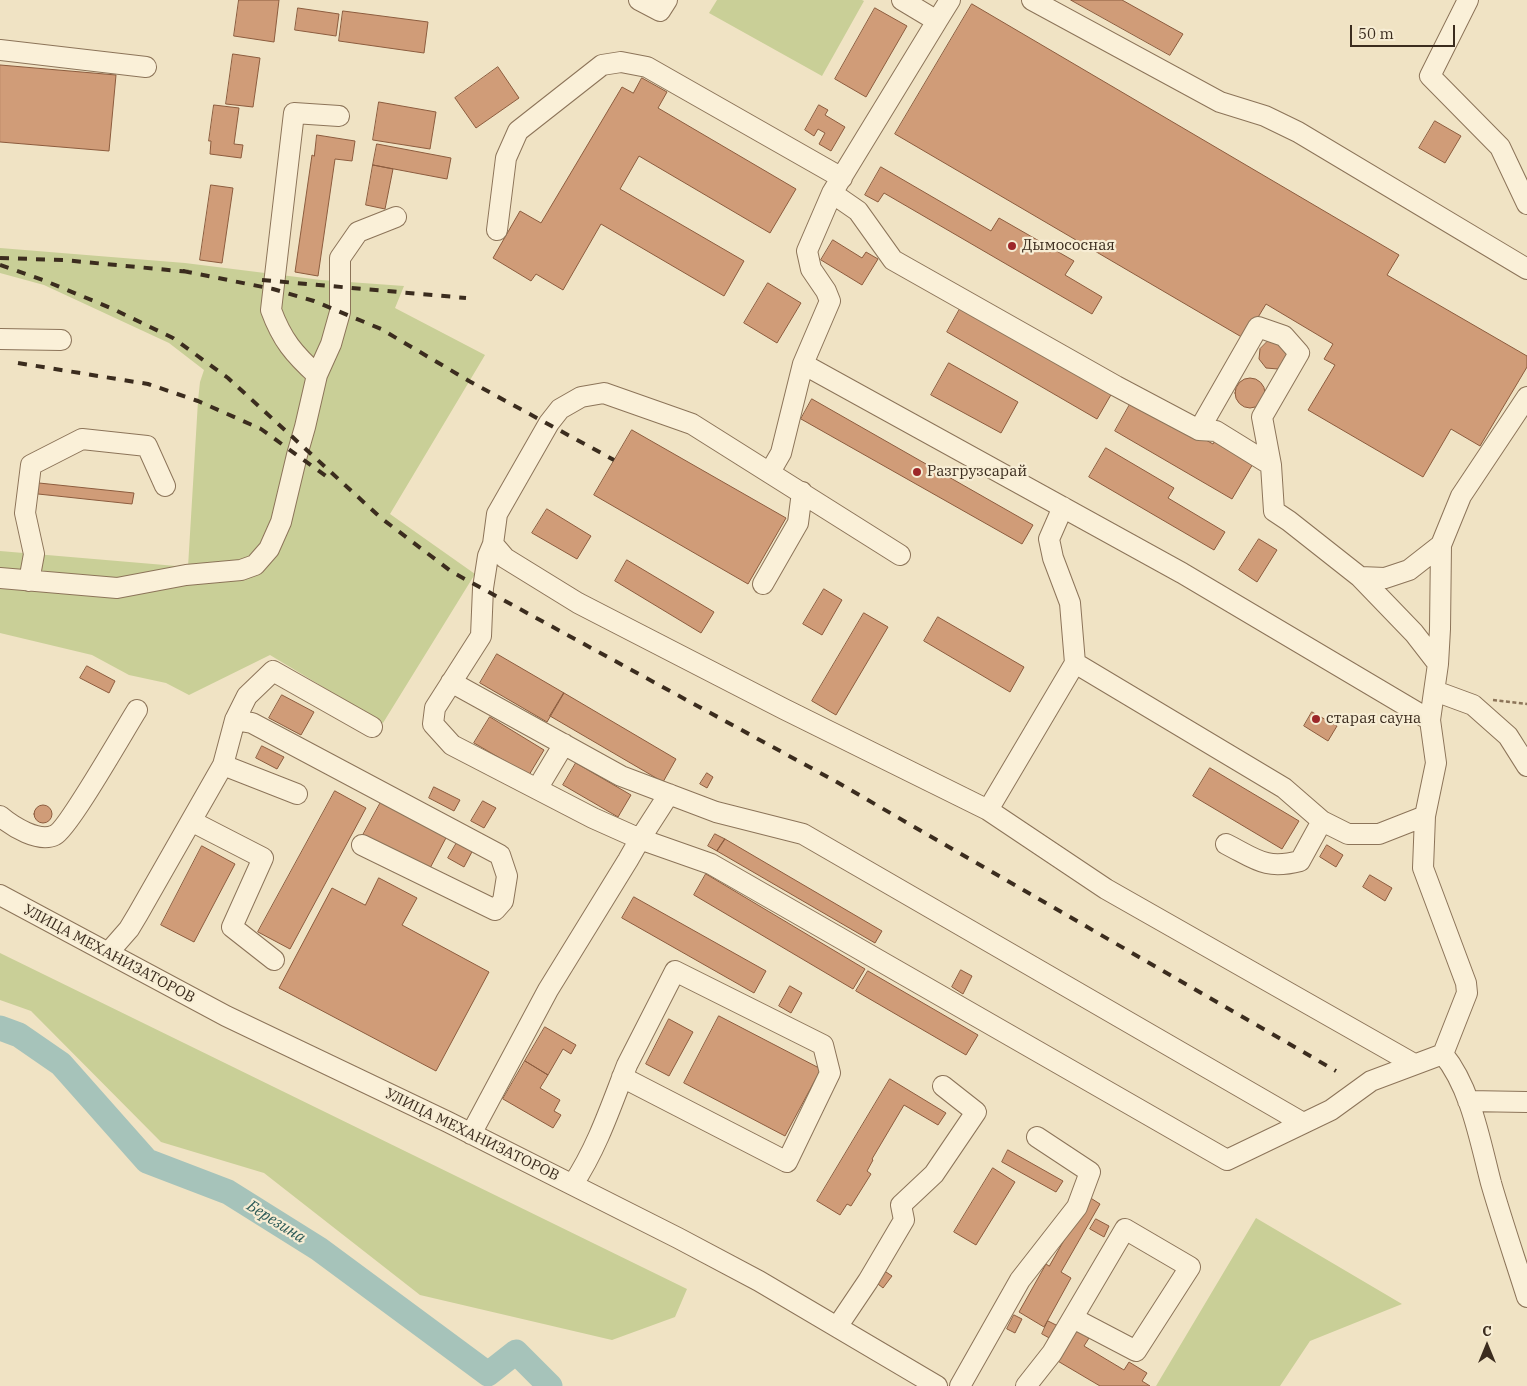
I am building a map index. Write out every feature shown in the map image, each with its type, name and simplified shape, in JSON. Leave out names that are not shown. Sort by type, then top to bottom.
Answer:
[{"type":"street","points":[[639,0],[660,11],[667,0]]},
{"type":"street","points":[[902,0],[937,21]]},
{"type":"street","points":[[770,472],[781,453],[803,364],[830,301],[826,291],[811,269],[807,251],[837,186],[950,0]]},
{"type":"street","points":[[1032,0],[1220,102],[1265,116],[1298,132],[1527,269]]},
{"type":"street","points":[[1468,0],[1430,76],[1500,147],[1527,204]]},
{"type":"street","points":[[0,50],[146,67]]},
{"type":"street","points":[[497,230],[506,158],[518,132],[602,65],[620,62],[647,67],[837,186],[858,211],[893,260],[1116,386],[1199,430],[1216,431],[1271,465]]},
{"type":"street","points":[[317,375],[296,356],[278,330],[272,310],[294,113],[339,116]]},
{"type":"street","points":[[0,578],[118,588],[186,575],[242,570],[255,565],[269,549],[281,522],[317,375],[331,344],[340,312],[340,258],[358,232],[396,217]]},
{"type":"street","points":[[1199,430],[1258,327],[1284,336],[1299,353],[1262,417],[1271,465],[1274,512],[1289,521],[1360,577],[1414,633],[1438,664]]},
{"type":"street","points":[[0,339],[60,340]]},
{"type":"street","points":[[803,364],[1182,572],[1430,720]]},
{"type":"street","points":[[900,555],[692,424],[604,394],[582,396],[560,409],[548,423],[497,514],[493,544],[488,556],[483,588],[481,636],[435,708],[432,724],[452,745],[593,818],[640,838],[711,864],[1227,1160],[1331,1110],[1371,1081],[1443,1054],[1467,993],[1466,983],[1423,868],[1425,816],[1436,763],[1430,720],[1438,664],[1441,545],[1461,496],[1527,397]]},
{"type":"street","points":[[29,581],[34,554],[25,513],[31,465],[82,439],[146,446],[165,486]]},
{"type":"street","points":[[763,584],[798,523],[802,492]]},
{"type":"street","points":[[988,810],[1075,663],[1070,604],[1053,558],[1049,539],[1063,508]]},
{"type":"street","points":[[493,544],[504,558],[578,602],[784,709],[988,810],[1106,889],[1414,1064]]},
{"type":"street","points":[[1360,577],[1384,578],[1409,570],[1441,545]]},
{"type":"street","points":[[1075,663],[1284,788],[1322,821],[1348,834],[1379,834],[1425,816]]},
{"type":"street","points":[[108,953],[129,929],[223,764],[235,720],[247,696],[272,671],[372,727]]},
{"type":"street","points":[[451,682],[620,776],[716,812],[803,834],[1303,1123]]},
{"type":"street","points":[[1435,692],[1473,705],[1508,736],[1527,766]]},
{"type":"street","points":[[0,816],[10,824],[42,839],[57,835],[72,815],[137,710]]},
{"type":"street","points":[[235,720],[252,723],[500,855],[507,876],[503,901],[495,910],[362,845]]},
{"type":"street","points":[[537,789],[564,744]]},
{"type":"street","points":[[223,764],[297,794]]},
{"type":"street","points":[[471,1134],[548,990],[640,838],[669,794]]},
{"type":"street","points":[[191,821],[263,858],[232,928],[274,960]]},
{"type":"street","points":[[1226,844],[1267,864],[1285,865],[1300,861],[1322,821]]},
{"type":"street","name":"УЛИЦА МЕХАНИЗАТОРОВ","points":[[0,895],[226,1016],[573,1184],[759,1281],[937,1386]]},
{"type":"street","points":[[573,1184],[604,1126],[622,1077],[675,971],[823,1045],[830,1073],[786,1162],[622,1077]]},
{"type":"street","points":[[1443,1054],[1454,1067],[1468,1101],[1527,1297]]},
{"type":"street","points":[[837,1327],[868,1281],[904,1220],[901,1205],[934,1174],[976,1112],[943,1086]]},
{"type":"street","points":[[1468,1101],[1527,1102]]},
{"type":"street","points":[[960,1386],[1020,1280],[1077,1207],[1090,1172],[1036,1137]]},
{"type":"street","points":[[1026,1386],[1052,1353],[1126,1229],[1190,1267],[1136,1351],[1073,1318]]},
{"type":"green space","points":[[717,0],[864,1],[822,76],[709,13]]},
{"type":"green space","points":[[0,248],[185,263],[321,280],[404,286],[395,308],[485,355],[390,514],[475,574],[383,723],[270,655],[189,695],[166,683],[129,675],[92,655],[0,633],[0,551],[188,567],[198,401],[200,382],[204,370],[169,343],[44,285],[0,273]]},
{"type":"green space","points":[[0,953],[687,1289],[675,1317],[612,1340],[420,1295],[264,1173],[161,1142],[31,1011],[0,1000]]},
{"type":"green space","points":[[1256,1218],[1402,1304],[1310,1341],[1280,1386],[1156,1386]]},
{"type":"building","points":[[239,0],[279,0],[274,42],[234,36]]},
{"type":"building","points":[[1071,0],[1122,0],[1183,34],[1170,55]]},
{"type":"building","points":[[972,4],[1399,255],[1387,275],[1527,356],[1527,367],[1480,446],[1451,429],[1423,477],[1308,410],[1335,365],[1324,359],[1333,344],[1266,304],[1245,339],[895,134]]},
{"type":"building","points":[[298,8],[339,14],[336,36],[295,30]]},
{"type":"building","points":[[875,8],[907,26],[866,97],[835,79]]},
{"type":"building","points":[[343,11],[428,22],[424,53],[339,41]]},
{"type":"building","points":[[233,54],[260,58],[253,107],[226,104]]},
{"type":"building","points":[[0,65],[116,75],[109,151],[0,142]]},
{"type":"building","points":[[498,67],[519,98],[476,128],[455,98]]},
{"type":"building","points":[[642,78],[667,92],[658,108],[796,189],[770,233],[639,156],[620,189],[744,261],[724,296],[601,224],[563,290],[536,274],[531,281],[493,258],[520,211],[541,223],[622,87],[633,93]]},
{"type":"building","points":[[379,102],[436,112],[430,149],[373,140]]},
{"type":"building","points":[[214,105],[239,108],[234,144],[243,145],[241,158],[210,154],[211,141],[209,141]]},
{"type":"building","points":[[819,105],[828,110],[825,115],[845,127],[831,151],[819,144],[825,133],[818,129],[814,136],[805,130]]},
{"type":"building","points":[[1435,121],[1461,136],[1445,163],[1419,148]]},
{"type":"building","points":[[317,135],[355,141],[352,161],[335,159],[318,276],[295,272],[312,155],[314,156]]},
{"type":"building","points":[[377,144],[451,158],[447,179],[373,165]]},
{"type":"building","points":[[373,165],[393,169],[385,209],[366,205]]},
{"type":"building","name":"Дымососная","points":[[881,167],[991,231],[999,218],[1074,261],[1065,275],[1102,297],[1092,314],[884,193],[878,202],[865,195]]},
{"type":"building","points":[[211,185],[233,188],[222,263],[200,260]]},
{"type":"building","points":[[833,240],[862,258],[866,252],[878,259],[862,285],[821,260]]},
{"type":"building","points":[[768,283],[801,303],[777,343],[744,323]]},
{"type":"building","points":[[961,307],[1112,393],[1097,419],[947,332]]},
{"type":"building","points":[[1268,341],[1285,345],[1288,353],[1278,369],[1266,368],[1259,359],[1260,349]]},
{"type":"building","points":[[949,363],[1018,402],[1001,433],[931,395]]},
{"type":"building","points":[[1250,378],[1256,379],[1264,387],[1264,399],[1256,407],[1250,408],[1244,407],[1236,399],[1235,393],[1236,387],[1244,379]]},
{"type":"building","name":"Разгрузсарай","points":[[812,399],[1033,525],[1022,544],[801,419]]},
{"type":"building","points":[[1133,399],[1213,444],[1218,435],[1257,457],[1232,499],[1115,431]]},
{"type":"building","points":[[632,430],[786,518],[748,584],[594,495]]},
{"type":"building","points":[[1106,448],[1174,488],[1168,498],[1225,532],[1214,550],[1089,477]]},
{"type":"building","points":[[39,483],[134,493],[132,504],[38,494]]},
{"type":"building","points":[[547,509],[591,536],[577,559],[532,533]]},
{"type":"building","points":[[1259,539],[1277,550],[1257,582],[1239,570]]},
{"type":"building","points":[[627,560],[714,612],[701,633],[615,581]]},
{"type":"building","points":[[824,589],[842,600],[822,635],[803,624]]},
{"type":"building","points":[[864,613],[888,627],[836,715],[812,701]]},
{"type":"building","points":[[938,617],[1024,667],[1010,692],[924,641]]},
{"type":"building","points":[[497,654],[564,693],[547,722],[480,683]]},
{"type":"building","points":[[87,666],[115,681],[109,693],[80,678]]},
{"type":"building","points":[[564,693],[676,759],[663,782],[550,716]]},
{"type":"building","points":[[282,695],[314,712],[301,735],[269,718]]},
{"type":"building","name":"старая сауна","points":[[1312,712],[1337,726],[1328,741],[1304,726]]},
{"type":"building","points":[[490,717],[544,750],[529,775],[474,743]]},
{"type":"building","points":[[262,746],[284,757],[277,769],[256,758]]},
{"type":"building","points":[[576,763],[631,795],[618,817],[563,785]]},
{"type":"building","points":[[1210,768],[1299,821],[1282,849],[1193,796]]},
{"type":"building","points":[[707,773],[713,777],[707,788],[700,784]]},
{"type":"building","points":[[434,787],[460,800],[454,811],[429,798]]},
{"type":"building","points":[[335,791],[366,808],[290,949],[258,932]]},
{"type":"building","points":[[483,801],[496,808],[484,828],[471,821]]},
{"type":"building","points":[[381,802],[447,836],[429,870],[363,835]]},
{"type":"building","points":[[39,805],[47,805],[52,810],[50,821],[39,823],[34,818],[34,810]]},
{"type":"building","points":[[715,834],[725,839],[717,851],[708,846]]},
{"type":"building","points":[[459,839],[474,848],[464,867],[448,858]]},
{"type":"building","points":[[725,839],[882,931],[875,943],[717,851]]},
{"type":"building","points":[[1327,845],[1343,855],[1336,867],[1320,857]]},
{"type":"building","points":[[202,846],[235,864],[194,942],[161,925]]},
{"type":"building","points":[[706,874],[865,969],[853,989],[694,895]]},
{"type":"building","points":[[1370,875],[1392,888],[1385,901],[1363,887]]},
{"type":"building","points":[[379,878],[417,898],[402,925],[489,972],[436,1071],[279,988],[332,888],[365,905]]},
{"type":"building","points":[[634,897],[766,971],[754,993],[622,918]]},
{"type":"building","points":[[961,970],[972,976],[963,994],[952,987]]},
{"type":"building","points":[[868,971],[978,1035],[966,1055],[856,991]]},
{"type":"building","points":[[790,986],[802,993],[791,1013],[779,1006]]},
{"type":"building","points":[[719,1016],[821,1069],[785,1136],[684,1083]]},
{"type":"building","points":[[669,1019],[693,1032],[669,1076],[646,1064]]},
{"type":"building","points":[[545,1027],[576,1045],[571,1054],[563,1049],[548,1075],[525,1061]]},
{"type":"building","points":[[525,1061],[548,1075],[540,1088],[560,1100],[554,1111],[561,1115],[553,1128],[503,1099]]},
{"type":"building","points":[[890,1079],[946,1113],[938,1125],[904,1105],[872,1159],[867,1171],[871,1174],[851,1206],[847,1204],[840,1215],[817,1201]]},
{"type":"building","points":[[1008,1150],[1063,1181],[1056,1192],[1002,1162]]},
{"type":"building","points":[[993,1168],[1015,1182],[976,1245],[954,1232]]},
{"type":"building","points":[[1089,1197],[1100,1204],[1061,1272],[1071,1278],[1044,1327],[1019,1312],[1046,1264],[1049,1266]]},
{"type":"building","points":[[1096,1219],[1109,1226],[1104,1237],[1090,1229]]},
{"type":"building","points":[[886,1272],[892,1276],[883,1288],[878,1284]]},
{"type":"building","points":[[1014,1315],[1022,1319],[1015,1333],[1007,1329]]},
{"type":"building","points":[[1048,1321],[1060,1327],[1053,1340],[1042,1334]]},
{"type":"building","points":[[1075,1329],[1089,1338],[1084,1346],[1124,1370],[1129,1362],[1147,1373],[1142,1381],[1150,1386],[1100,1386],[1056,1360]]},
{"type":"waterway","name":"Березина","points":[[0,1028],[19,1035],[61,1064],[147,1161],[228,1192],[319,1249],[488,1374],[516,1352],[550,1386]]},
{"type":"railway","points":[[0,258],[63,260],[190,272]]},
{"type":"railway","points":[[0,265],[43,280],[113,309],[173,338],[228,378],[381,518],[452,572],[835,781],[1336,1071]]},
{"type":"railway","points":[[183,271],[273,289],[314,301],[381,329],[469,381],[614,460]]},
{"type":"railway","points":[[262,280],[466,298]]},
{"type":"railway","points":[[18,363],[148,384],[198,401],[261,429],[330,479]]},
{"type":"place","name":"Дымососная","points":[[1012,246]]},
{"type":"place","name":"Разгрузсарай","points":[[917,472]]},
{"type":"place","name":"старая сауна","points":[[1316,719]]}]
